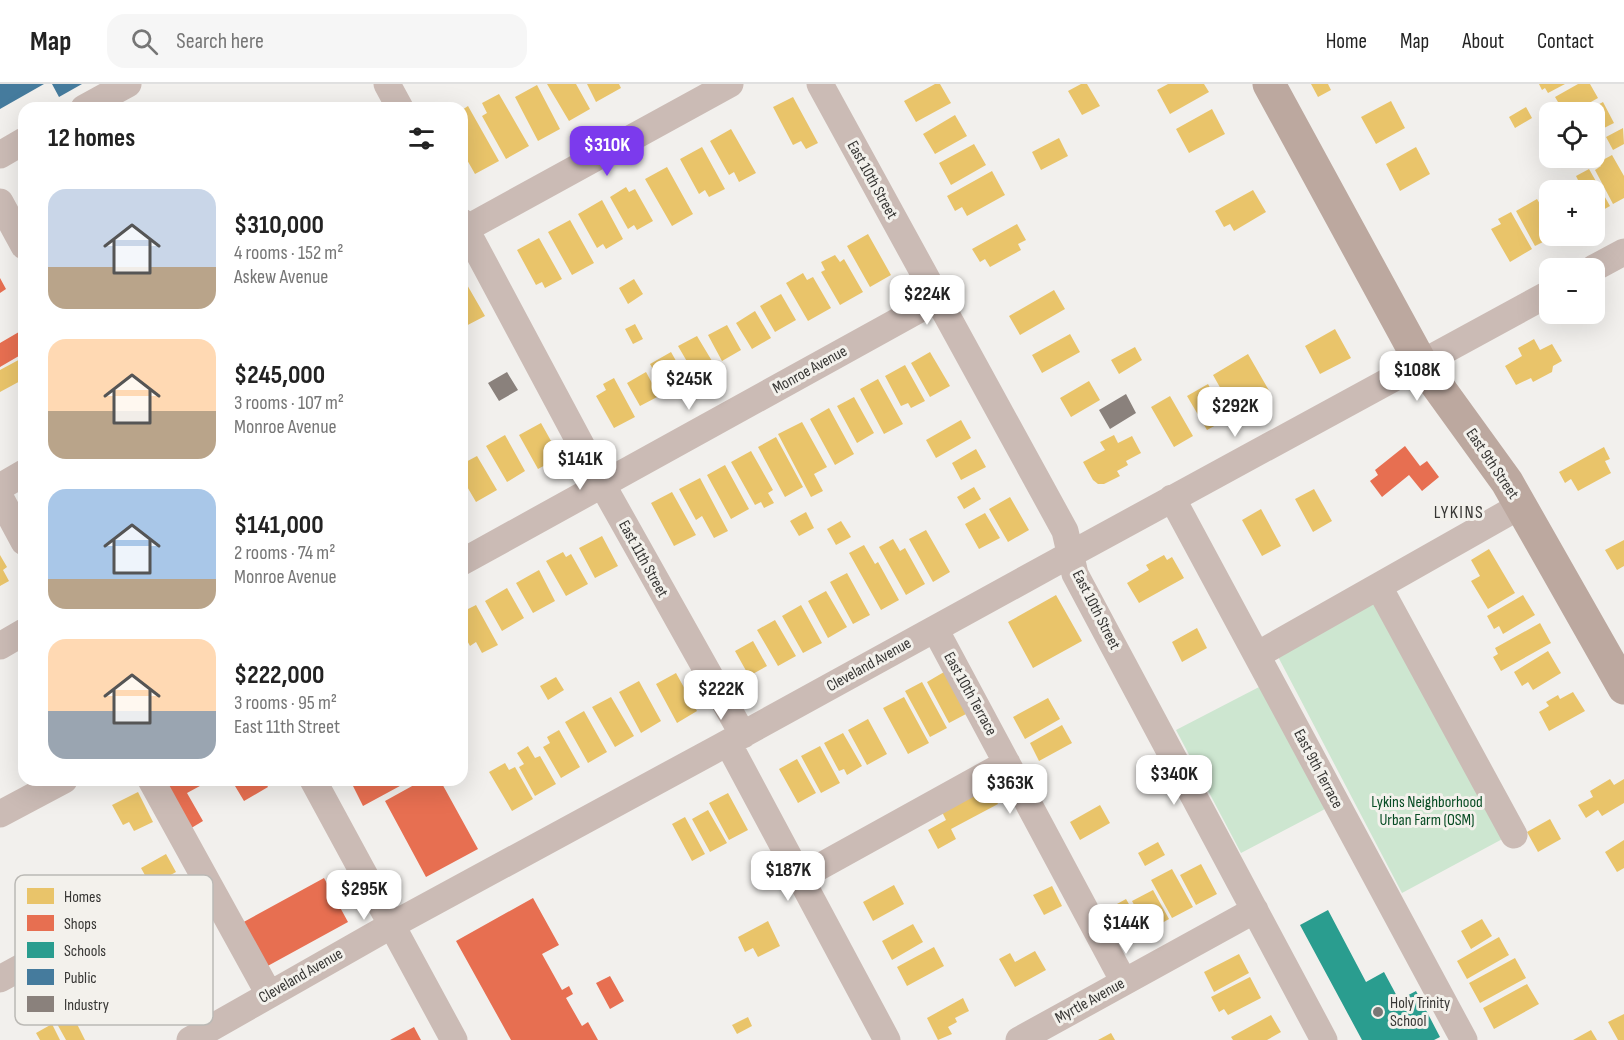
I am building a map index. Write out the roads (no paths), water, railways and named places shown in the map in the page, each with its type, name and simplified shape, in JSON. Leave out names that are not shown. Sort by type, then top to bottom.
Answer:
[{"type":"main road","name":"East 9th Street","points":[[1269,84],[1421,363],[1507,482],[1624,688]]},
{"type":"street","points":[[387,84],[397,102]]},
{"type":"street","points":[[468,224],[730,84]]},
{"type":"street","name":"East 10th Street","points":[[820,84],[1065,531],[1075,574],[1324,1040]]},
{"type":"street","points":[[96,102],[116,92]]},
{"type":"street","points":[[0,154],[18,144]]},
{"type":"street","points":[[0,202],[18,235]]},
{"type":"street","name":"East 11th Street","points":[[468,236],[602,484],[735,739],[801,877],[887,1040]]},
{"type":"street","points":[[1605,262],[1624,252]]},
{"type":"street","name":"Monroe Avenue","points":[[468,559],[938,299]]},
{"type":"street","name":"Cleveland Avenue","points":[[190,1040],[392,925],[1539,299]]},
{"type":"street","points":[[0,487],[18,476]]},
{"type":"street","points":[[0,497],[18,531]]},
{"type":"street","name":"East 9th Terrace","points":[[1172,498],[1464,1040]]},
{"type":"street","points":[[1257,655],[1520,506]]},
{"type":"street","points":[[1379,587],[1514,835]]},
{"type":"street","name":"East 10th Terrace","points":[[935,629],[1124,982]]},
{"type":"street","points":[[0,646],[18,636]]},
{"type":"street","points":[[801,877],[1007,763]]},
{"type":"street","points":[[0,814],[53,786]]},
{"type":"street","points":[[154,786],[203,875]]},
{"type":"street","points":[[316,786],[454,1040]]},
{"type":"street","points":[[213,892],[269,994]]},
{"type":"street","name":"Myrtle Avenue","points":[[1019,1040],[1255,910]]},
{"type":"street","points":[[0,979],[15,971]]},
{"type":"place","name":"Holy Trinity School","points":[[1378,1012]]},
{"type":"district","name":"LYKINS","points":[[1459,512]]},
{"type":"park label","name":"Lykins Neighborhood Urban Farm (OSM)","points":[[1427,811]]}]
